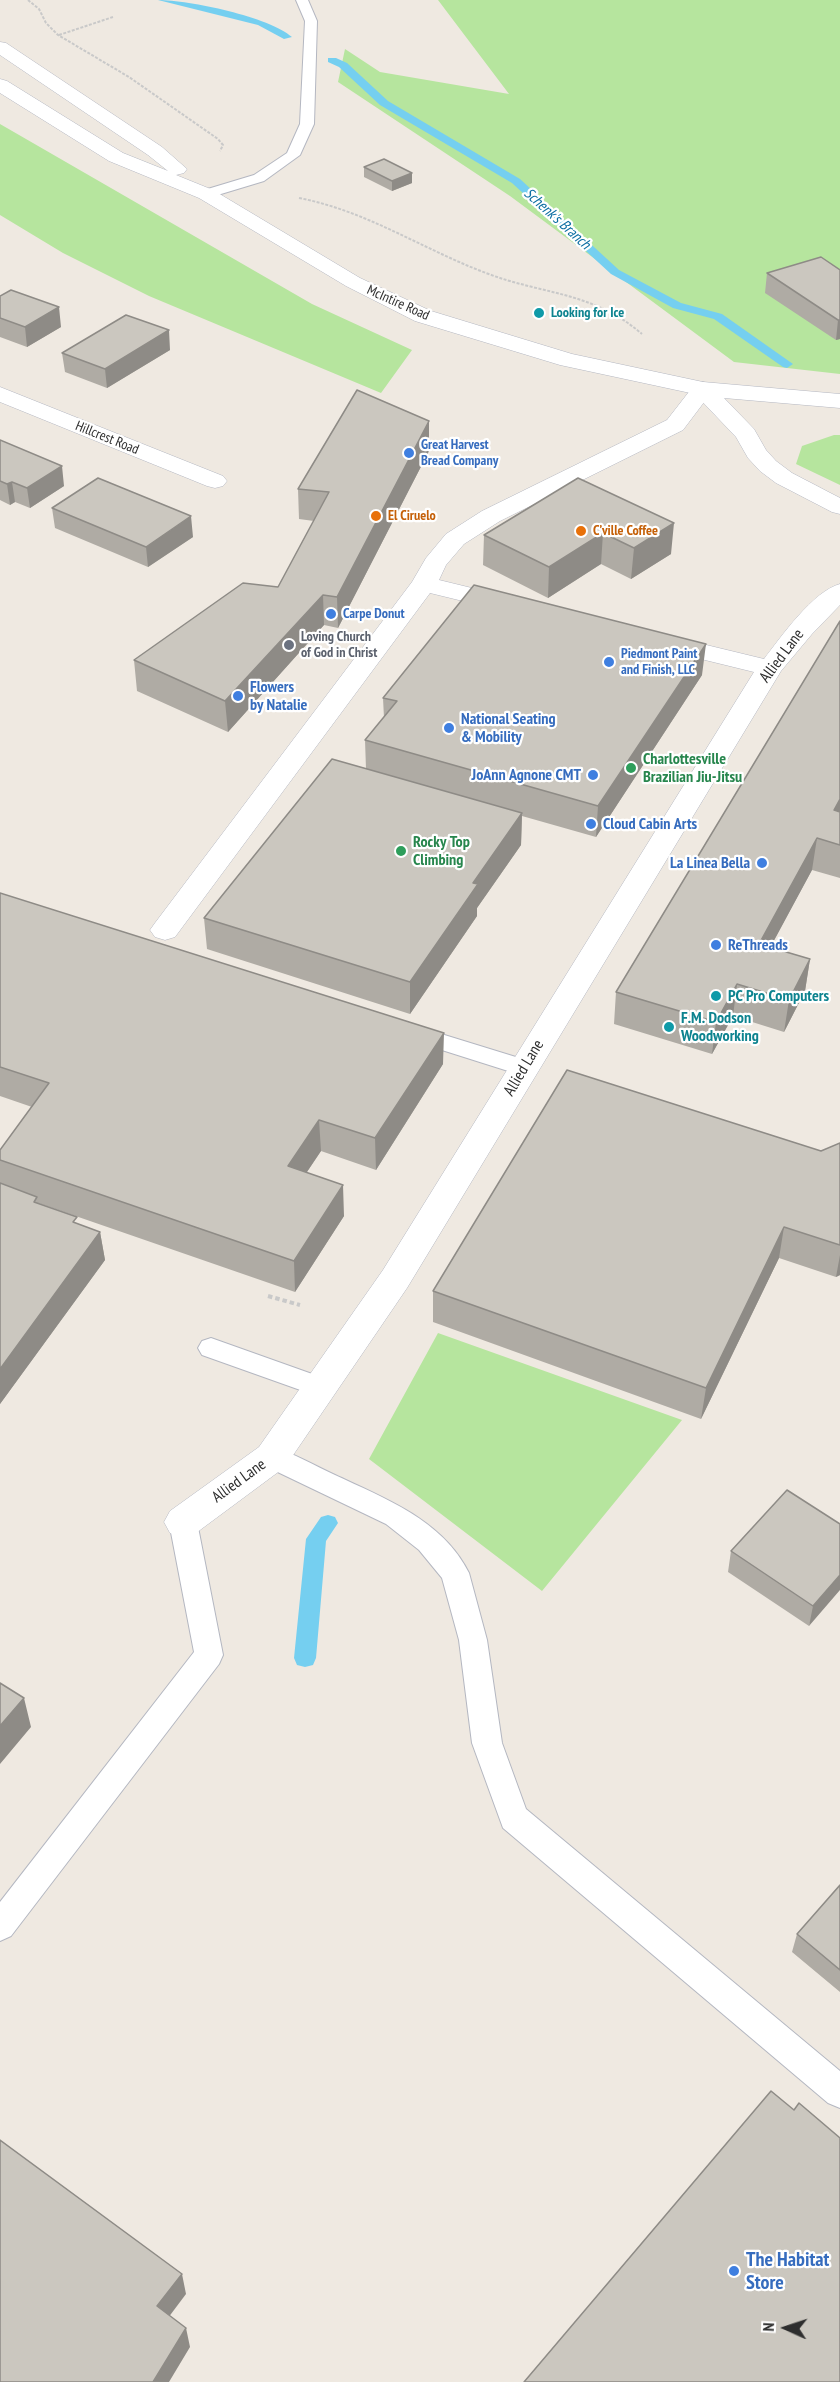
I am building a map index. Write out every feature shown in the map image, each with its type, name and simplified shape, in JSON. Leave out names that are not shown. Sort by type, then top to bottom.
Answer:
[{"type":"street","points":[[0,47],[155,151],[206,194]]},
{"type":"street","name":"McIntire Road","points":[[0,86],[116,157],[206,194],[354,282],[423,316],[568,360],[703,389],[840,401]]},
{"type":"street","points":[[166,939],[424,584],[435,563],[455,539],[491,516],[675,425],[703,389],[746,434],[756,453],[768,466],[784,478],[840,507]]},
{"type":"street","name":"Hillcrest Road","points":[[0,394],[215,481]]},
{"type":"street","points":[[424,584],[531,610]]},
{"type":"street","name":"Allied Lane","points":[[183,1522],[272,1456],[394,1279],[770,668],[797,635],[840,592]]},
{"type":"street","points":[[644,638],[770,668]]},
{"type":"lane","points":[[206,194],[259,178],[292,155],[307,124],[311,21],[302,0]]},
{"type":"lane","points":[[398,1028],[524,1068]]},
{"type":"lane","points":[[211,1348],[320,1387]]},
{"type":"lane","points":[[272,1456],[396,1516],[429,1542],[455,1573],[473,1640],[487,1743],[514,1818],[840,2092]]},
{"type":"lane","points":[[0,1926],[209,1655],[183,1522]]},
{"type":"path","points":[[27,0],[39,9],[46,23],[58,35],[129,77],[218,139],[223,145],[219,153],[290,197],[325,201],[346,208],[446,257],[490,275],[589,300],[631,322],[646,338]]},
{"type":"path","points":[[58,35],[113,16]]},
{"type":"path","points":[[268,1296],[300,1305]]},
{"type":"green space","points":[[438,0],[840,0],[840,374],[734,362],[510,196],[338,82],[345,49],[380,72],[509,94]]},
{"type":"green space","points":[[0,124],[312,304],[412,350],[381,393],[149,296],[63,253],[0,215]]},
{"type":"green space","points":[[840,435],[840,485],[796,464],[802,446]]},
{"type":"green space","points":[[438,1333],[682,1420],[542,1591],[369,1459]]},
{"type":"building","points":[[384,159],[412,173],[392,181],[364,167]]},
{"type":"building","points":[[821,257],[840,270],[840,320],[767,273]]},
{"type":"building","points":[[11,290],[59,307],[25,327],[0,318],[0,296]]},
{"type":"building","points":[[126,315],[169,330],[105,369],[62,353]]},
{"type":"building","points":[[357,390],[429,421],[337,597],[323,595],[225,701],[134,660],[243,583],[278,587],[329,492],[298,489]]},
{"type":"building","points":[[0,440],[62,466],[27,488],[12,482],[7,484],[0,481]]},
{"type":"building","points":[[98,478],[191,516],[146,547],[52,508]]},
{"type":"building","points":[[578,478],[674,523],[634,548],[603,533],[549,567],[484,535]]},
{"type":"building","points":[[474,585],[706,644],[598,806],[365,740],[397,701],[383,698]]},
{"type":"building","points":[[840,621],[840,799],[834,810],[840,812],[840,845],[817,838],[759,944],[810,959],[789,1000],[737,984],[716,1022],[616,992]]},
{"type":"building","points":[[332,759],[522,813],[473,883],[478,884],[410,982],[204,918]]},
{"type":"building","points":[[0,893],[444,1033],[375,1138],[319,1120],[288,1166],[343,1185],[294,1261],[0,1160],[0,1150],[49,1083],[0,1067]]},
{"type":"building","points":[[567,1070],[821,1151],[840,1143],[840,1245],[784,1227],[706,1388],[433,1291]]},
{"type":"building","points":[[0,1183],[37,1197],[34,1202],[77,1217],[73,1222],[100,1232],[0,1369]]},
{"type":"building","points":[[787,1490],[840,1524],[840,1575],[813,1606],[731,1551]]},
{"type":"building","points":[[0,1683],[24,1698],[0,1726]]},
{"type":"building","points":[[840,1885],[840,1970],[797,1934]]},
{"type":"building","name":"The Habitat Store","points":[[771,2091],[794,2110],[799,2103],[840,2138],[840,2382],[524,2382]]},
{"type":"building","points":[[0,2140],[182,2274],[157,2306],[186,2328],[153,2382],[0,2382]]},
{"type":"waterway","name":"Schenk's Branch","points":[[163,0],[261,23],[287,37]]},
{"type":"waterway","name":"Schenk's Branch","points":[[332,60],[343,65],[384,103],[516,181],[615,272],[677,306],[718,316],[787,364]]},
{"type":"waterway","points":[[305,1658],[316,1539],[328,1523]]},
{"type":"place","name":"Looking for Ice","points":[[539,313]]},
{"type":"place","name":"Great Harvest Bread Company","points":[[409,453]]},
{"type":"place","name":"El Ciruelo","points":[[376,516]]},
{"type":"place","name":"C’ville Coffee","points":[[581,531]]},
{"type":"place","name":"Carpe Donut","points":[[331,614]]},
{"type":"place","name":"Loving Church of God in Christ","points":[[289,645]]},
{"type":"place","name":"Piedmont Paint and Finish, LLC","points":[[609,662]]},
{"type":"place","name":"Flowers by Natalie","points":[[238,696]]},
{"type":"place","name":"National Seating & Mobility","points":[[449,728]]},
{"type":"place","name":"Charlottesville Brazilian Jiu-Jitsu","points":[[631,768]]},
{"type":"place","name":"JoAnn Agnone CMT","points":[[593,775]]},
{"type":"place","name":"Cloud Cabin Arts","points":[[591,824]]},
{"type":"place","name":"Rocky Top Climbing","points":[[401,851]]},
{"type":"place","name":"La Linea Bella","points":[[762,863]]},
{"type":"place","name":"ReThreads","points":[[716,945]]},
{"type":"place","name":"PC Pro Computers","points":[[716,996]]},
{"type":"place","name":"F.M. Dodson Woodworking","points":[[669,1027]]},
{"type":"place","name":"The Habitat Store","points":[[734,2271]]}]
